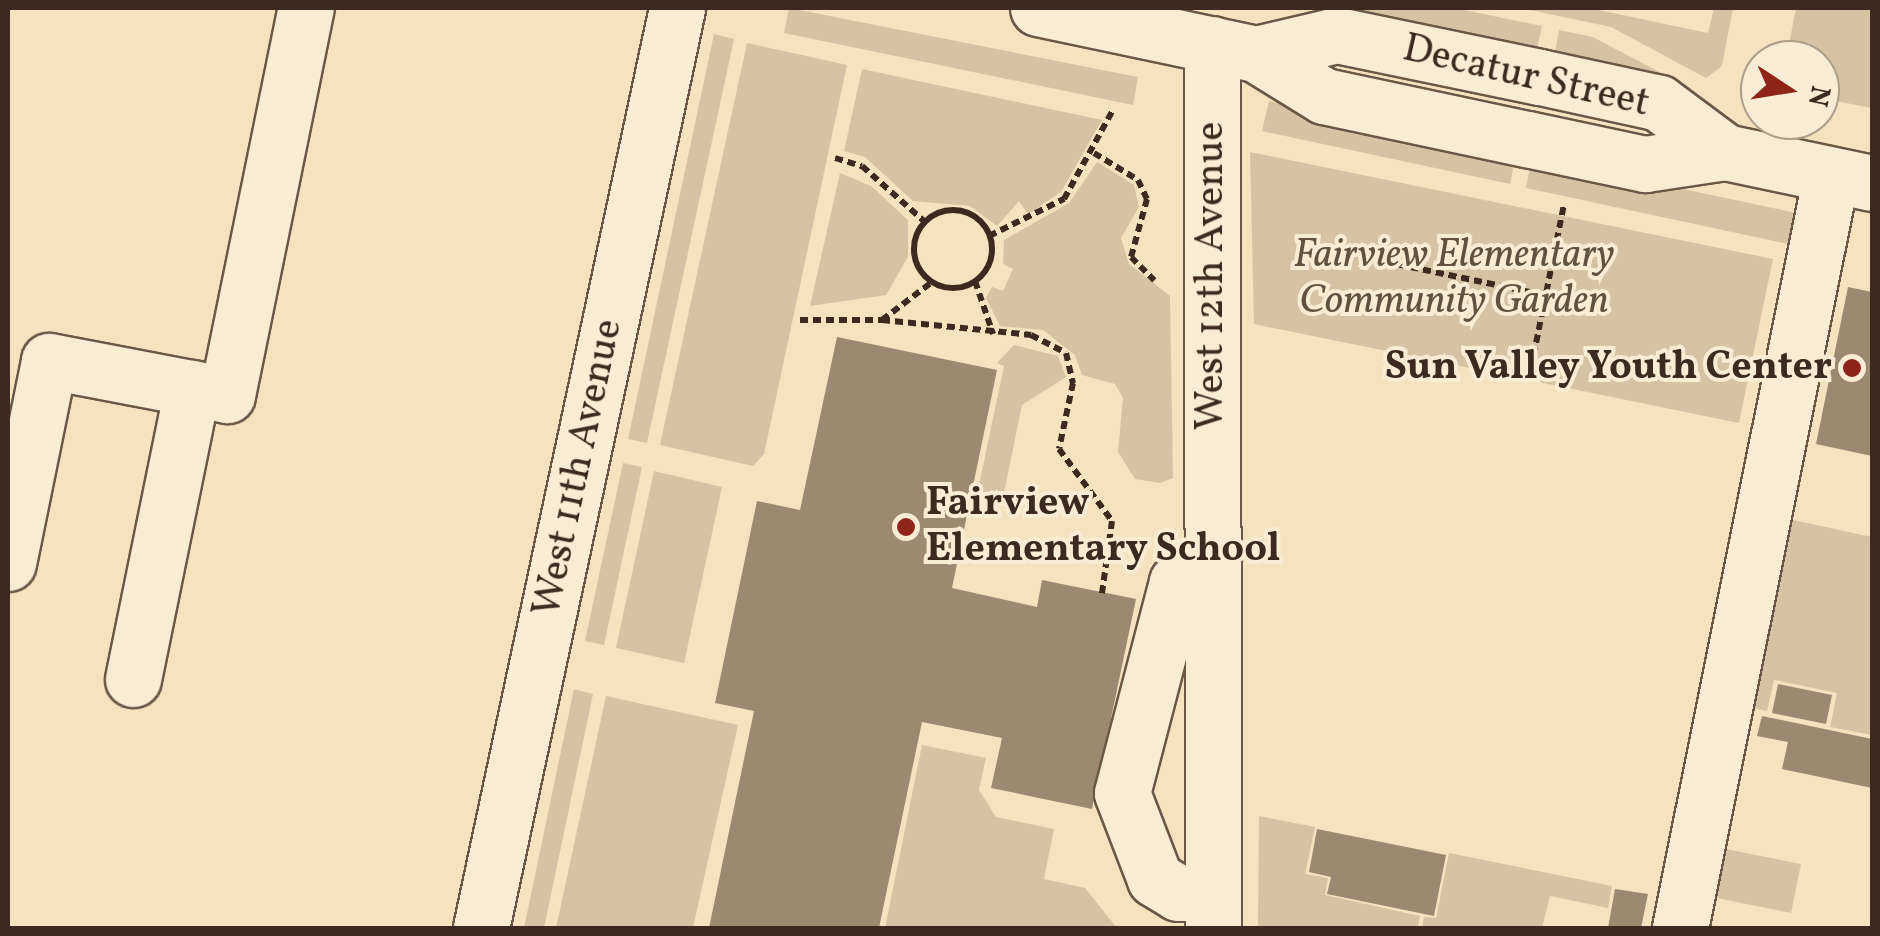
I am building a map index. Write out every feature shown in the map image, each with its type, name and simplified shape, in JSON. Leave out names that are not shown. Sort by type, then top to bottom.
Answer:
[{"type":"street","points":[[8,564],[49,361],[227,395],[306,8]]},
{"type":"street","name":"West 11th Avenue","points":[[481,928],[677,8]]},
{"type":"street","name":"Decatur Street","points":[[1038,8],[1234,49],[1324,96],[1508,136],[1646,164],[1725,152],[1852,179]]},
{"type":"street","name":"West 12th Avenue","points":[[1213,911],[1212,583],[1234,49]]},
{"type":"street","points":[[1680,928],[1852,179]]},
{"type":"street","points":[[133,679],[192,388]]},
{"type":"street","points":[[1212,583],[1177,582],[1122,792],[1155,879],[1213,911]]},
{"type":"path","points":[[989,236],[1064,198],[1094,153],[1113,110]]},
{"type":"path","points":[[1094,153],[1138,180],[1147,199],[1131,257],[1164,285]]},
{"type":"path","points":[[835,158],[862,166],[924,222]]},
{"type":"path","points":[[1530,368],[1564,205]]},
{"type":"path","points":[[882,320],[932,282],[975,280],[990,262],[989,236],[960,210],[924,222]]},
{"type":"path","points":[[924,222],[914,253],[932,282]]},
{"type":"path","points":[[1334,251],[1545,295]]},
{"type":"path","points":[[975,280],[993,334]]},
{"type":"path","points":[[800,320],[882,320],[1052,342],[1072,369],[1057,430],[1060,449],[1112,521],[1102,592]]},
{"type":"green space","points":[[789,8],[1138,77],[1133,105],[784,33]]},
{"type":"green space","points":[[1319,8],[1454,8],[1542,26],[1536,53]]},
{"type":"green space","points":[[1520,8],[1589,8],[1708,33],[1714,8],[1733,8],[1722,66],[1706,78],[1611,27]]},
{"type":"green space","points":[[1796,8],[1872,8],[1872,108],[1840,102],[1840,40],[1790,40]]},
{"type":"green space","points":[[1559,30],[1593,37],[1682,84],[1554,57]]},
{"type":"green space","points":[[714,34],[734,39],[647,443],[628,439]]},
{"type":"green space","points":[[747,43],[847,65],[764,454],[753,466],[660,445]]},
{"type":"green space","points":[[862,69],[1102,120],[1061,192],[1028,214],[1019,201],[997,226],[970,206],[913,201],[865,157],[844,151]]},
{"type":"green space","points":[[1269,101],[1516,154],[1510,184],[1262,131]]},
{"type":"green space","name":"Fairview Elementary Community Garden","points":[[1250,152],[1773,259],[1739,423],[1254,324]]},
{"type":"green space","points":[[1532,157],[1801,214],[1793,245],[1526,188]]},
{"type":"green space","points":[[1097,162],[1134,185],[1139,207],[1121,238],[1129,264],[1170,296],[1173,478],[1160,483],[1135,479],[1118,452],[1123,398],[1115,384],[1082,375],[1075,355],[1043,330],[1000,326],[986,298],[992,287],[1003,291],[1013,269],[1003,264],[1004,240],[1069,203]]},
{"type":"green space","points":[[840,173],[871,186],[908,220],[908,257],[886,295],[810,306]]},
{"type":"green space","points":[[1014,345],[1058,356],[1066,377],[1022,405],[1002,502],[975,504],[1004,366],[997,363]]},
{"type":"green space","points":[[623,463],[642,467],[604,645],[585,641]]},
{"type":"green space","points":[[654,471],[722,487],[684,663],[616,648]]},
{"type":"green space","points":[[1779,517],[1872,537],[1872,735],[1830,727],[1837,693],[1774,680],[1767,711],[1740,705]]},
{"type":"green space","points":[[574,689],[593,694],[544,928],[524,928]]},
{"type":"green space","points":[[606,696],[738,725],[693,928],[556,928]]},
{"type":"green space","points":[[922,745],[986,758],[979,790],[996,817],[1054,829],[1044,879],[1085,888],[1117,928],[885,928]]},
{"type":"green space","points":[[1259,816],[1315,827],[1305,874],[1328,878],[1325,895],[1420,916],[1418,928],[1258,928]]},
{"type":"green space","points":[[1721,848],[1801,864],[1791,913],[1712,897]]},
{"type":"green space","points":[[1449,853],[1612,886],[1608,908],[1550,896],[1542,928],[1422,928],[1424,917],[1436,918]]},
{"type":"building","name":"Sun Valley Youth Center","points":[[1848,287],[1872,292],[1872,456],[1816,444]]},
{"type":"building","points":[[837,337],[997,370],[952,588],[1037,607],[1042,580],[1136,599],[1092,809],[991,788],[1002,738],[922,722],[879,928],[709,928],[754,711],[715,703],[757,501],[800,510]]},
{"type":"building","points":[[1778,684],[1832,695],[1826,724],[1772,713]]},
{"type":"building","points":[[1762,716],[1872,739],[1872,788],[1782,769],[1788,742],[1757,736]]},
{"type":"building","points":[[1317,829],[1446,855],[1434,916],[1327,894],[1331,877],[1309,872]]},
{"type":"building","points":[[1615,889],[1648,894],[1641,928],[1608,928]]},
{"type":"place","name":"Sun Valley Youth Center","points":[[1852,368]]},
{"type":"place","name":"Fairview Elementary School","points":[[906,527]]}]
